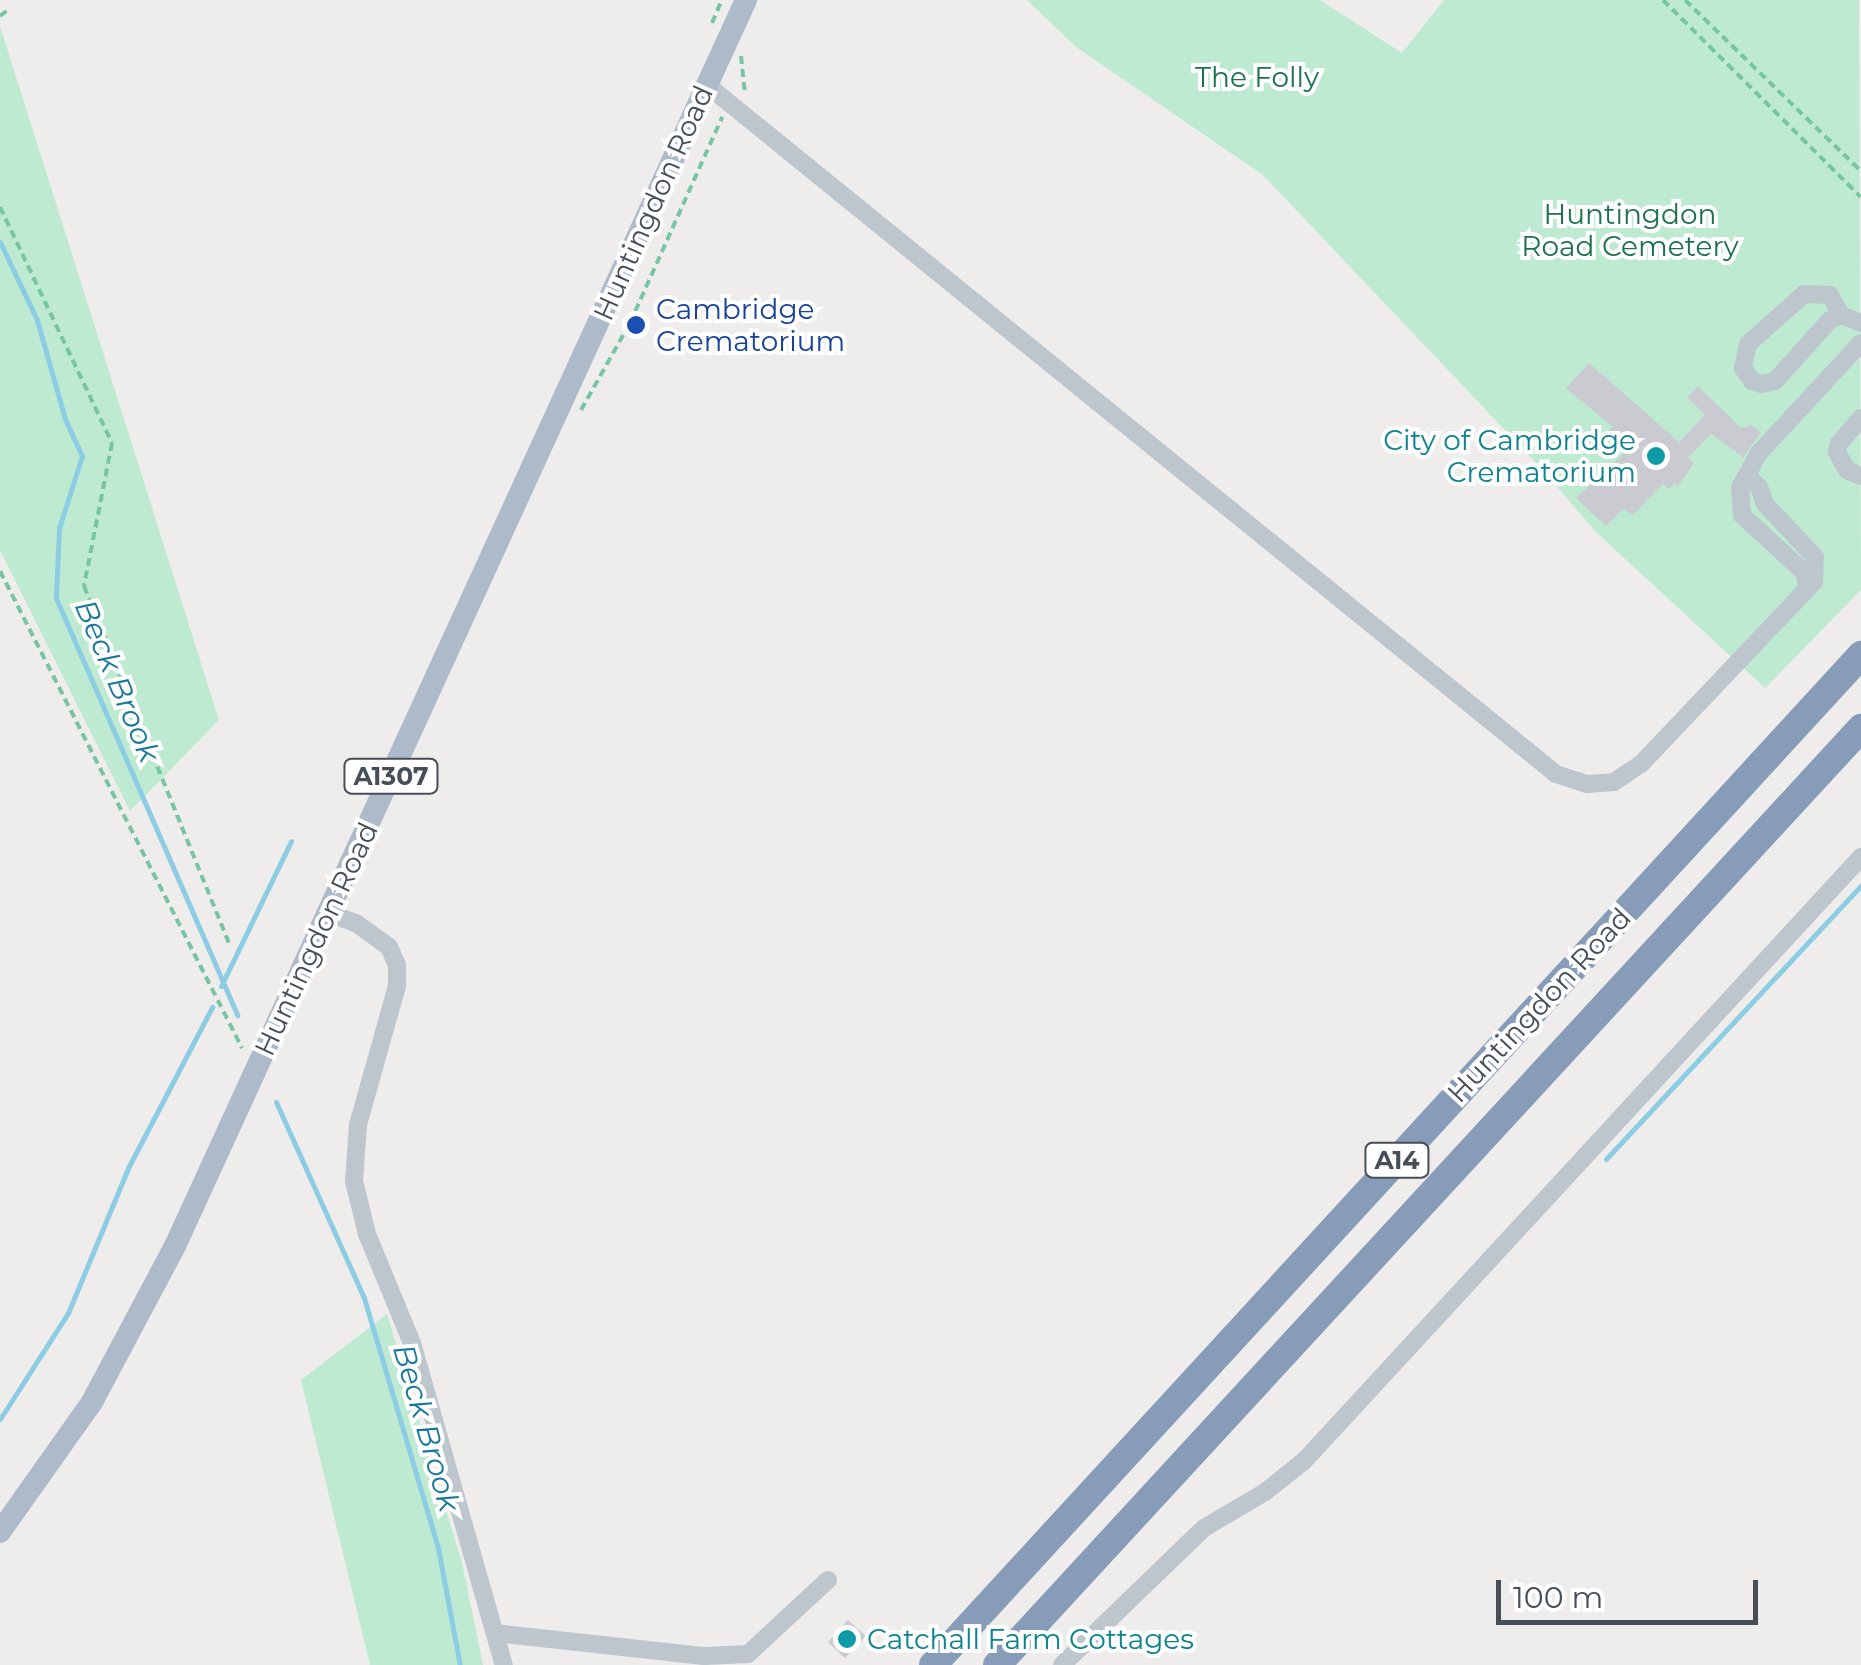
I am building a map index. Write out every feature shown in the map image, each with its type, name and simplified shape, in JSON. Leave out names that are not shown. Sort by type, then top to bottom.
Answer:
[{"type":"highway","name":"Huntingdon Road","points":[[933,1665],[1861,655]]},
{"type":"highway","name":"Huntingdon Road","points":[[997,1665],[1861,728]]},
{"type":"main road","name":"Huntingdon Road","points":[[0,1532],[92,1402],[134,1327],[746,0]]},
{"type":"lane","points":[[707,85],[1556,774],[1586,784],[1614,782],[1641,764],[1807,588],[1805,573],[1742,515],[1740,488],[1759,453],[1861,343]]},
{"type":"lane","points":[[1841,315],[1830,320],[1775,381],[1752,380],[1743,368],[1748,344],[1804,294],[1830,295],[1841,315],[1861,323]]},
{"type":"lane","points":[[1861,418],[1838,443],[1837,452],[1847,470],[1861,476]]},
{"type":"lane","points":[[1062,1665],[1204,1528],[1265,1492],[1304,1461],[1861,857]]},
{"type":"lane","points":[[328,913],[356,924],[389,946],[397,965],[397,986],[358,1125],[354,1181],[367,1234],[412,1343],[504,1665]]},
{"type":"lane","points":[[495,1633],[746,1660],[828,1580]]},
{"type":"path","points":[[1663,0],[1861,198]]},
{"type":"path","points":[[1685,0],[1861,171]]},
{"type":"path","points":[[0,16],[7,11]]},
{"type":"path","points":[[560,410],[581,411],[598,382],[630,323],[728,101],[741,85]]},
{"type":"path","points":[[0,207],[112,443],[84,586],[229,942]]},
{"type":"path","points":[[0,571],[220,1010],[247,1056]]},
{"type":"green space","name":"Huntingdon Road Cemetery","points":[[1027,0],[1320,0],[1402,53],[1444,0],[1859,0],[1861,590],[1765,688],[1596,532],[1539,466],[1263,175],[1076,47]]},
{"type":"green space","points":[[0,26],[219,720],[130,811],[0,550]]},
{"type":"green space","points":[[387,1314],[462,1563],[483,1665],[370,1665],[301,1380]]},
{"type":"building","name":"City of Cambridge Crematorium","points":[[1589,363],[1679,442],[1705,415],[1687,397],[1698,386],[1741,428],[1752,425],[1761,433],[1743,457],[1711,434],[1688,458],[1694,463],[1678,486],[1675,483],[1669,489],[1663,484],[1633,515],[1623,509],[1606,526],[1576,498],[1626,451],[1607,433],[1613,427],[1566,388]]},
{"type":"building","name":"Catchall Farm Cottages","points":[[848,1620],[866,1636],[845,1658],[828,1642]]},
{"type":"waterway","name":"Beck Brook","points":[[0,242],[37,320],[65,419],[82,456],[59,528],[56,598],[237,1015]]},
{"type":"waterway","points":[[221,986],[291,841]]},
{"type":"waterway","points":[[1606,1159],[1861,886]]},
{"type":"waterway","points":[[0,1419],[68,1313],[128,1168],[212,1007]]},
{"type":"waterway","name":"Beck Brook","points":[[276,1102],[364,1298],[438,1548],[460,1665]]},
{"type":"place","name":"Cambridge Crematorium","points":[[636,325]]},
{"type":"place","name":"City of Cambridge Crematorium","points":[[1656,456]]},
{"type":"place","name":"Catchall Farm Cottages","points":[[847,1639]]},
{"type":"park label","name":"The Folly","points":[[1257,77]]}]
